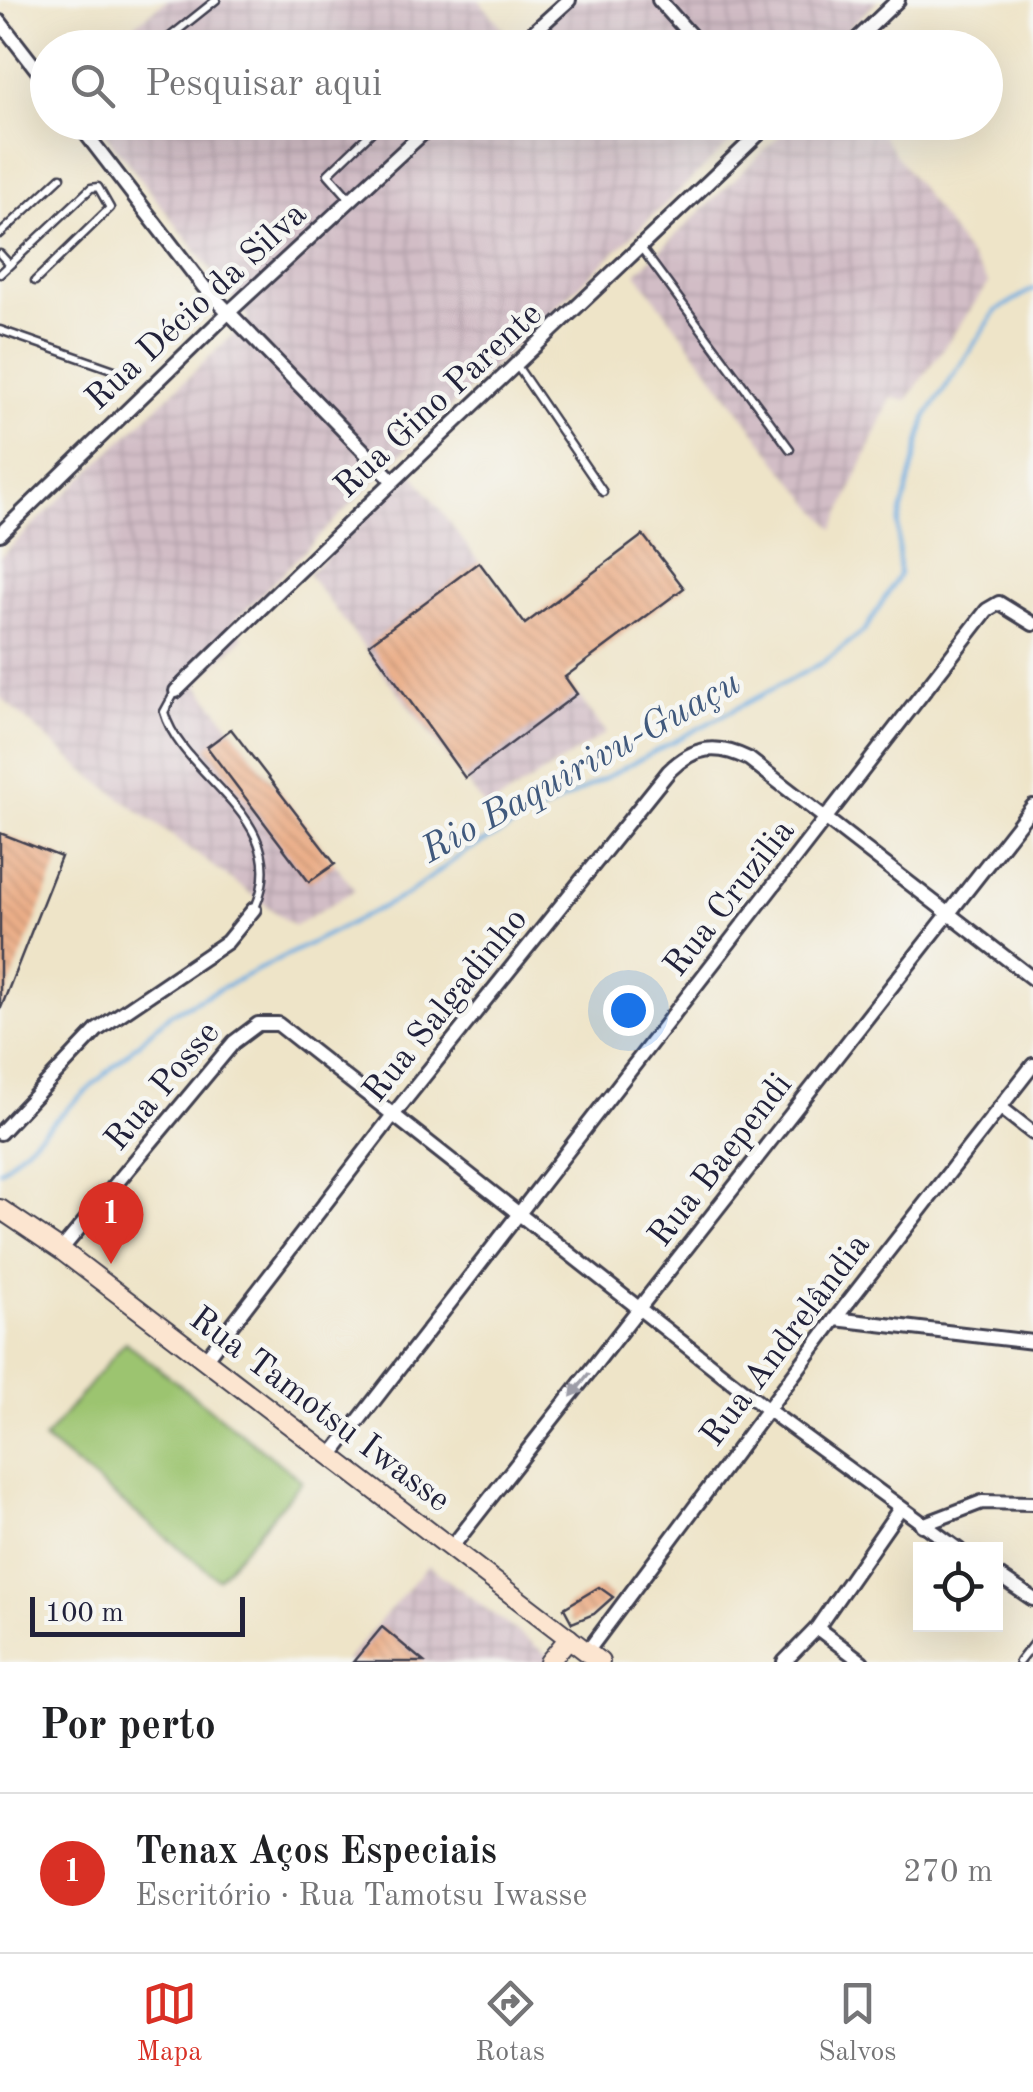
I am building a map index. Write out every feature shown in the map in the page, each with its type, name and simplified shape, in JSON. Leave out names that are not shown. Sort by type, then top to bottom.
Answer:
[{"type":"street","points":[[536,30],[569,0]]},
{"type":"street","points":[[659,0],[686,30]]},
{"type":"street","points":[[867,30],[898,0]]},
{"type":"street","points":[[0,22],[30,61]]},
{"type":"street","points":[[91,140],[228,312],[391,479]]},
{"type":"street","name":"Rua Décio da Silva","points":[[0,534],[228,312],[415,140]]},
{"type":"street","name":"Rua Gino Parente","points":[[176,691],[391,479],[642,249],[753,140]]},
{"type":"street","name":"Rua Cruzilia","points":[[331,1456],[987,610],[999,602],[1033,624]]},
{"type":"street","name":"Rua Salgadinho","points":[[205,1360],[392,1115],[681,760],[693,752],[720,748],[749,758],[1033,980]]},
{"type":"street","name":"Rua Baependi","points":[[452,1548],[1033,806]]},
{"type":"street","points":[[0,1133],[97,1030],[227,942],[254,909]]},
{"type":"street","name":"Rua Posse","points":[[61,1250],[234,1042],[258,1024],[278,1024],[392,1115]]},
{"type":"street","name":"Rua Andrelândia","points":[[594,1657],[768,1410],[1033,1065]]},
{"type":"street","points":[[1000,1107],[1033,1133]]},
{"type":"street","points":[[392,1115],[768,1410],[946,1542]]},
{"type":"street","name":"Rua Tamotsu Iwasse","points":[[0,1209],[61,1250],[594,1657]]},
{"type":"street","points":[[835,1320],[1033,1342]]},
{"type":"street","points":[[922,1525],[982,1502],[1033,1503]]},
{"type":"street","points":[[784,1662],[817,1628],[900,1510]]},
{"type":"street","points":[[1003,1579],[1033,1599]]},
{"type":"street","points":[[817,1628],[862,1662]]},
{"type":"street","points":[[550,1662],[569,1638]]},
{"type":"lane","points":[[178,30],[216,0]]},
{"type":"lane","points":[[350,200],[328,174],[363,140]]},
{"type":"lane","points":[[0,234],[61,177]]},
{"type":"lane","points":[[0,274],[91,188],[98,188],[110,208],[35,282]]},
{"type":"lane","points":[[642,249],[790,449]]},
{"type":"lane","points":[[0,254],[9,264]]},
{"type":"lane","points":[[0,330],[118,371]]},
{"type":"lane","points":[[516,365],[604,492]]},
{"type":"lane","name":"Rua Gino Parente","points":[[176,691],[164,712],[171,730],[234,802],[252,832],[264,867],[262,892],[254,909]]},
{"type":"lane","points":[[1020,1662],[1033,1644]]},
{"type":"shaded area","points":[[167,0],[479,0],[504,30],[128,30]]},
{"type":"shaded area","points":[[560,0],[878,0],[847,30],[529,30]]},
{"type":"shaded area","points":[[110,140],[733,140],[398,457],[232,624],[244,637],[197,683],[355,890],[294,926],[87,773],[0,697],[0,557],[249,319]]},
{"type":"shaded area","points":[[775,140],[885,140],[989,283],[907,400],[891,398],[834,529],[787,474],[636,273]]},
{"type":"shaded area","points":[[412,472],[606,733],[487,809],[308,574]]},
{"type":"shaded area","points":[[428,1565],[557,1662],[345,1662]]},
{"type":"green space","points":[[125,1342],[302,1481],[218,1579],[44,1439]]},
{"type":"building","points":[[643,535],[684,588],[565,677],[577,694],[465,778],[369,644],[479,562],[525,624]]},
{"type":"building","points":[[231,729],[335,864],[309,882],[207,747]]},
{"type":"building","points":[[0,833],[61,857],[1,1008],[0,1008]]},
{"type":"building","points":[[599,1587],[613,1597],[594,1614],[572,1623],[564,1608]]},
{"type":"building","points":[[382,1627],[424,1662],[353,1662]]},
{"type":"waterway","name":"Rio Baquirivu-Guaçu","points":[[0,1171],[170,1014],[408,894],[465,852],[824,662],[865,630],[899,575],[898,525],[926,417],[996,311],[1033,289]]},
{"type":"place","name":"Tenax Aços Especiais","points":[[111,1264]]}]
